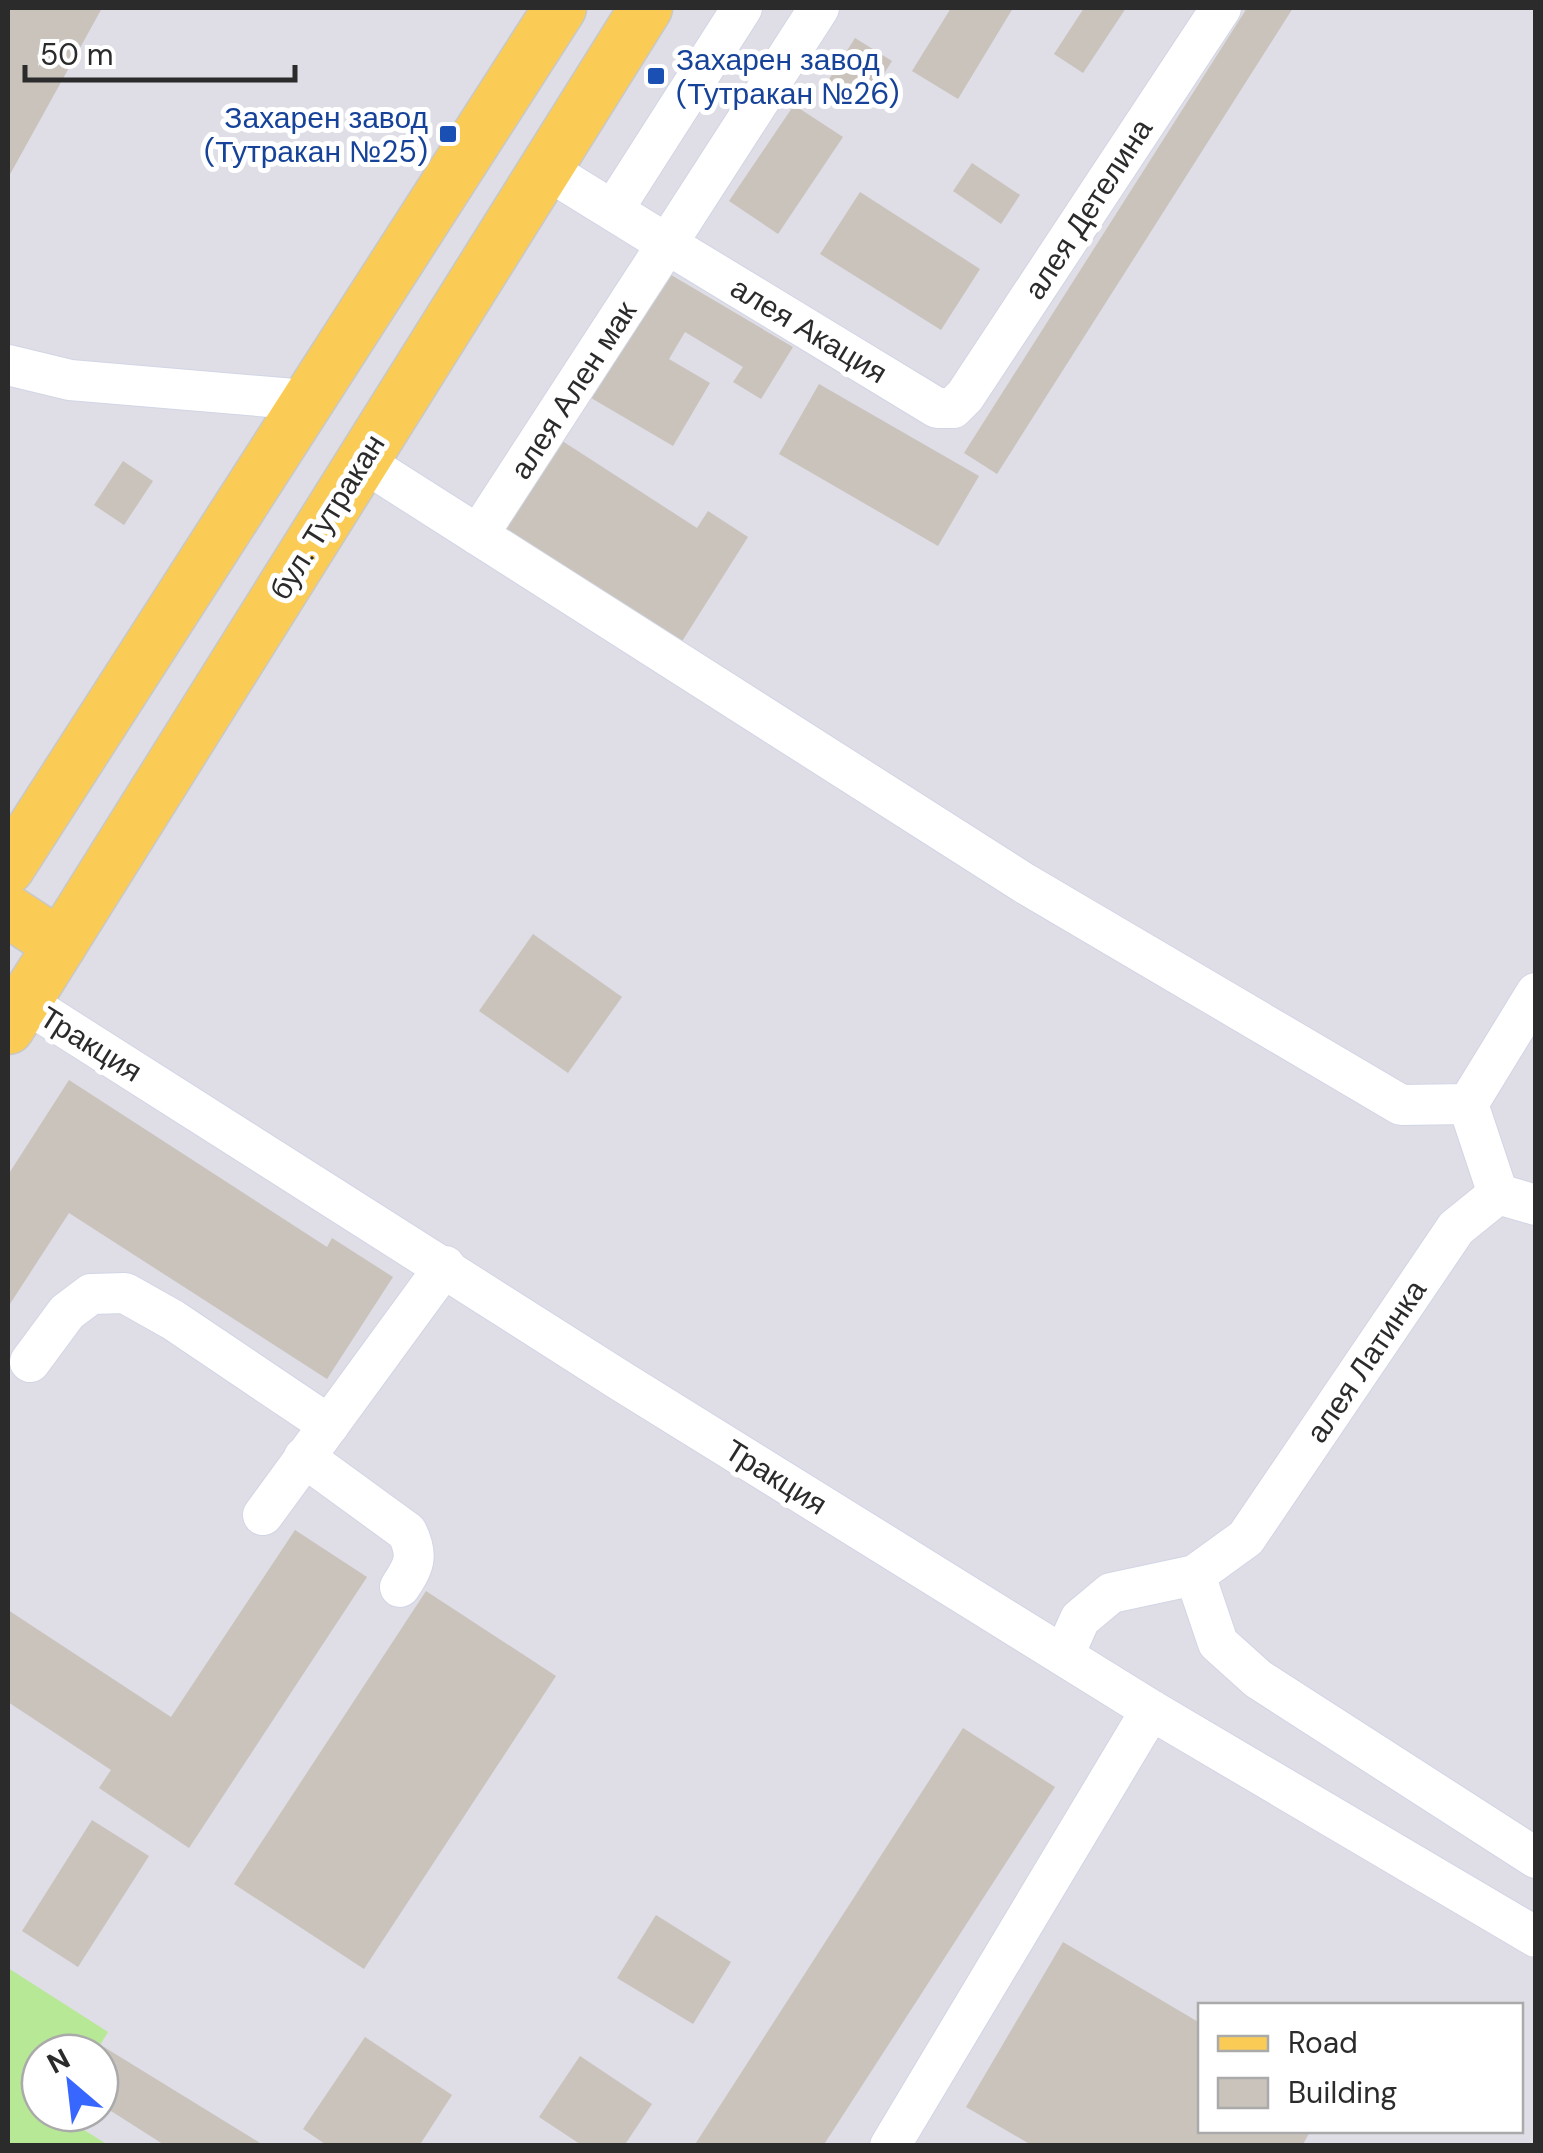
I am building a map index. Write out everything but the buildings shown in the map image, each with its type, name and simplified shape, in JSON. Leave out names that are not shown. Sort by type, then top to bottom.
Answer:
[{"type":"main road","points":[[8,868],[560,8]]},
{"type":"main road","name":"бул. Тутракан","points":[[13,1006],[60,946],[646,8]]},
{"type":"main road","points":[[8,911],[60,946]]},
{"type":"street","points":[[613,210],[742,8]]},
{"type":"street","name":"алея Ален мак","points":[[478,536],[819,8]]},
{"type":"street","name":"алея Детелина","points":[[952,408],[965,396],[1222,8]]},
{"type":"street","points":[[544,168],[667,244]]},
{"type":"street","name":"алея Акация","points":[[667,244],[938,408],[952,408]]},
{"type":"street","points":[[8,366],[70,380],[306,400]]},
{"type":"street","points":[[362,462],[1008,873],[1401,1105],[1468,1104],[1536,993]]},
{"type":"street","name":"Тракция","points":[[13,1006],[444,1266],[620,1381],[1151,1710],[1536,1937]]},
{"type":"street","name":"алея Латинка","points":[[1195,1576],[1246,1538],[1456,1228],[1517,1199],[1468,1104]]},
{"type":"street","points":[[263,1515],[444,1266]]},
{"type":"street","points":[[30,1362],[67,1312],[91,1294],[125,1293],[173,1320],[329,1425]]},
{"type":"street","points":[[304,1457],[407,1532],[415,1548],[415,1564],[400,1588]]},
{"type":"street","points":[[1064,1655],[1080,1619],[1111,1593],[1195,1576],[1218,1644],[1258,1678],[1536,1858]]},
{"type":"street","points":[[890,2146],[1151,1710]]},
{"type":"shaded area","points":[[8,8],[1535,8],[1535,2145],[8,2146]]},
{"type":"green space","points":[[8,1968],[108,2032],[20,2033],[20,2133],[89,2133],[108,2145],[8,2145]]},
{"type":"place","name":"Захарен завод (Тутракан №26)","points":[[656,76]]},
{"type":"place","name":"Захарен завод (Тутракан №25)","points":[[448,134]]}]
